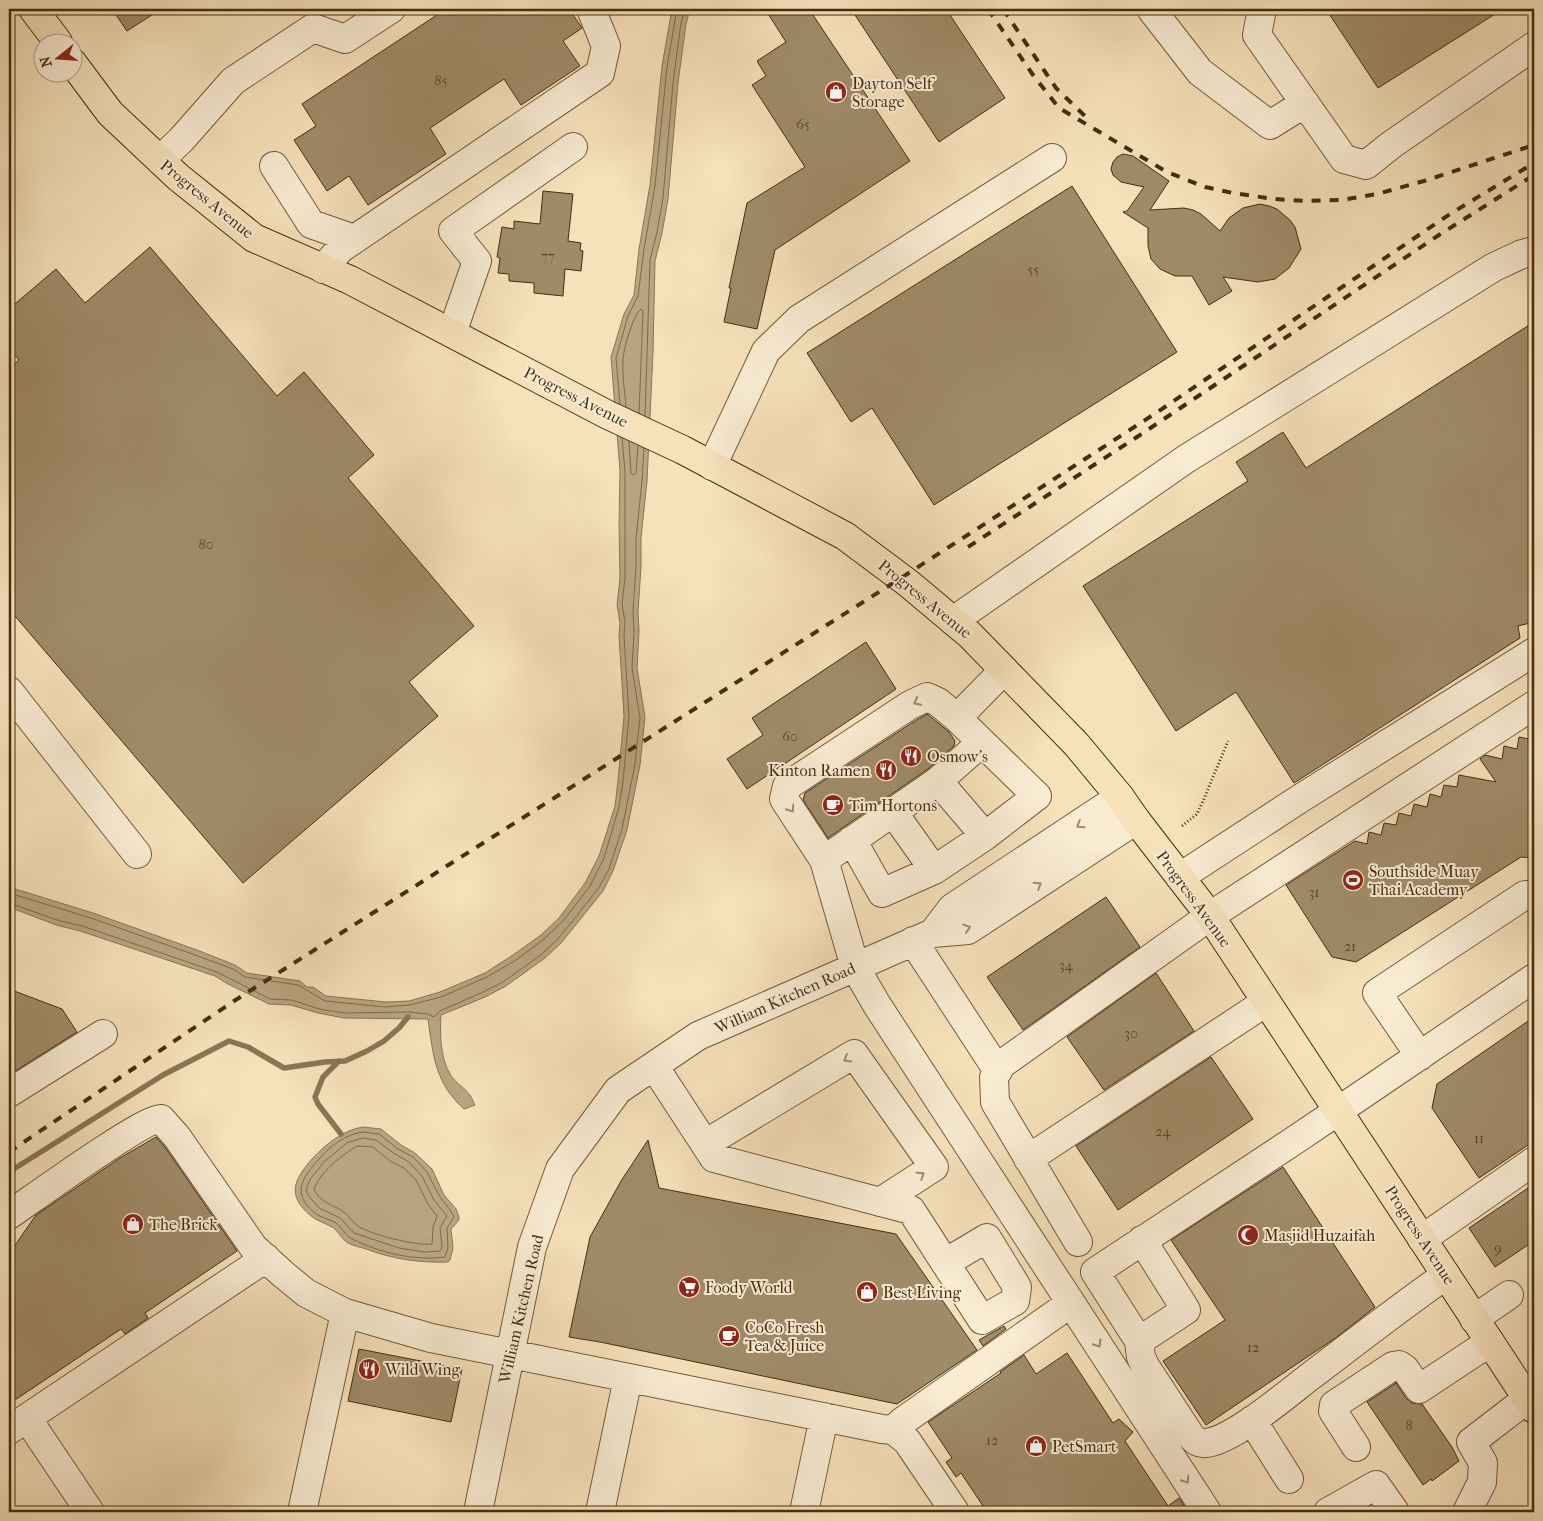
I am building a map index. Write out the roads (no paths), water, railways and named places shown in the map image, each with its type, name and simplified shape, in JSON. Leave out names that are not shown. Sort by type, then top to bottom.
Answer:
[{"type":"main road","points":[[33,9],[50,32]]},
{"type":"main road","name":"Progress Avenue","points":[[82,76],[110,114],[160,160],[254,238],[350,280],[608,415],[683,450],[845,536],[908,583],[970,635],[1077,745],[1210,916],[1531,1404]]},
{"type":"street","points":[[160,160],[181,140],[232,81],[312,28],[344,39],[392,9]]},
{"type":"street","points":[[323,269],[340,250],[354,239],[600,73],[606,46],[591,9]]},
{"type":"street","points":[[1151,9],[1200,72],[1270,125],[1305,103]]},
{"type":"street","points":[[1262,9],[1257,35],[1344,159],[1366,165],[1391,145],[1534,46]]},
{"type":"street","points":[[452,333],[476,261],[453,231],[573,147]]},
{"type":"street","points":[[712,466],[766,351],[799,320],[1052,158]]},
{"type":"street","points":[[274,166],[310,224],[354,239]]},
{"type":"street","points":[[953,621],[1186,459],[1494,266],[1534,251]]},
{"type":"street","points":[[1180,877],[1301,798],[1534,652]]},
{"type":"street","points":[[957,718],[1004,670]]},
{"type":"street","points":[[9,691],[137,854]]},
{"type":"street","points":[[852,840],[882,893],[934,870],[985,836],[1037,796],[957,718],[938,702],[927,697],[910,705],[787,786],[784,799],[824,860],[855,967],[877,1005],[1206,1512]]},
{"type":"street","points":[[1078,1242],[996,1102],[994,1077],[1002,1064],[1210,916],[1534,704]]},
{"type":"street","points":[[824,860],[938,781],[981,743]]},
{"type":"street","points":[[938,781],[985,836]]},
{"type":"street","name":"William Kitchen Road","points":[[923,937],[952,908],[1120,798]]},
{"type":"street","points":[[893,812],[934,870]]},
{"type":"street","name":"William Kitchen Road","points":[[478,1512],[532,1247],[560,1169],[618,1090],[698,1036],[923,937],[968,930],[1136,820]]},
{"type":"street","points":[[1420,1056],[1377,993],[1525,895],[1534,896]]},
{"type":"street","points":[[923,937],[998,1070]]},
{"type":"street","points":[[1446,1275],[1252,1420],[1229,1435],[1206,1443],[1195,1441],[1190,1435],[1145,1366],[1139,1341],[1094,1272],[1338,1111],[1534,978]]},
{"type":"street","points":[[1028,1159],[1266,1002]]},
{"type":"street","points":[[9,1093],[103,1034]]},
{"type":"street","points":[[705,1144],[854,1054],[934,1166],[880,1202]]},
{"type":"street","points":[[654,1066],[714,1158],[911,1210],[946,1264]]},
{"type":"street","points":[[9,1215],[119,1141],[154,1120],[161,1119],[177,1137],[254,1248],[306,1293],[345,1313],[431,1338],[893,1430],[912,1446],[955,1512]]},
{"type":"street","points":[[1422,1239],[1534,1161]]},
{"type":"street","points":[[1139,1341],[1186,1310],[1142,1240]]},
{"type":"street","points":[[90,1512],[18,1424],[266,1258]]},
{"type":"street","points":[[1474,1319],[1509,1295]]},
{"type":"street","points":[[893,1430],[903,1421],[1071,1303]]},
{"type":"street","points":[[302,1512],[345,1313]]},
{"type":"street","points":[[1356,1447],[1333,1411],[1334,1405],[1393,1366],[1399,1365],[1405,1369],[1419,1390],[1490,1342]]},
{"type":"street","points":[[600,1512],[628,1378]]},
{"type":"street","points":[[1467,1512],[1482,1482],[1483,1463],[1471,1442],[1531,1404]]},
{"type":"street","points":[[804,1512],[824,1417]]},
{"type":"street","points":[[1252,1420],[1289,1479]]},
{"type":"street","points":[[1328,1512],[1376,1484],[1395,1512]]},
{"type":"water","points":[[672,9],[690,9],[686,24],[678,83],[668,199],[655,261],[647,481],[641,538],[638,612],[637,668],[645,717],[640,765],[627,830],[613,871],[603,891],[562,942],[545,958],[506,986],[441,1015],[441,1045],[444,1060],[454,1080],[465,1089],[475,1105],[464,1109],[454,1099],[441,1079],[434,1056],[428,1019],[344,1018],[291,1005],[269,1004],[215,976],[80,931],[56,925],[9,907],[9,887],[93,913],[197,950],[235,965],[247,973],[300,981],[307,987],[313,987],[326,996],[386,1002],[409,1001],[440,992],[485,973],[541,935],[559,918],[585,883],[599,856],[615,806],[624,716],[619,636],[620,623],[617,605],[620,578],[620,471],[611,357],[624,314],[634,295],[639,249],[650,185],[662,66]]},
{"type":"water","points":[[363,1127],[381,1129],[401,1145],[415,1153],[432,1169],[444,1195],[456,1209],[459,1217],[459,1220],[451,1229],[453,1248],[448,1262],[406,1260],[352,1245],[334,1228],[311,1216],[298,1201],[295,1188],[297,1181],[312,1159],[335,1138]]},
{"type":"waterway","points":[[9,1172],[163,1075],[229,1041],[248,1047],[284,1068],[345,1061],[384,1041],[408,1017]]},
{"type":"waterway","points":[[339,1061],[323,1077],[315,1097],[318,1104],[341,1134]]},
{"type":"railway","points":[[988,9],[1033,75],[1059,108],[1167,172],[1205,187],[1274,199],[1305,201],[1342,200],[1377,194],[1424,181],[1534,145]]},
{"type":"railway","points":[[1003,9],[1056,88],[1088,119]]},
{"type":"railway","points":[[9,1152],[234,1001],[901,578],[1156,413],[1450,214],[1534,163]]},
{"type":"railway","points":[[968,547],[1140,435],[1439,235],[1534,175]]},
{"type":"place","name":"Dayton Self Storage","points":[[836,92]]},
{"type":"place","name":"Osmow's","points":[[911,756]]},
{"type":"place","name":"Kinton Ramen","points":[[886,770]]},
{"type":"place","name":"Tim Hortons","points":[[833,805]]},
{"type":"place","name":"Southside Muay Thai Academy","points":[[1353,880]]},
{"type":"place","name":"The Brick","points":[[133,1224]]},
{"type":"place","name":"Masjid Huzaifah","points":[[1248,1235]]},
{"type":"place","name":"Foody World","points":[[689,1287]]},
{"type":"place","name":"Best Living","points":[[867,1292]]},
{"type":"place","name":"CoCo Fresh Tea & Juice","points":[[729,1336]]},
{"type":"place","name":"Wild Wing","points":[[369,1369]]},
{"type":"place","name":"PetSmart","points":[[1036,1446]]}]
